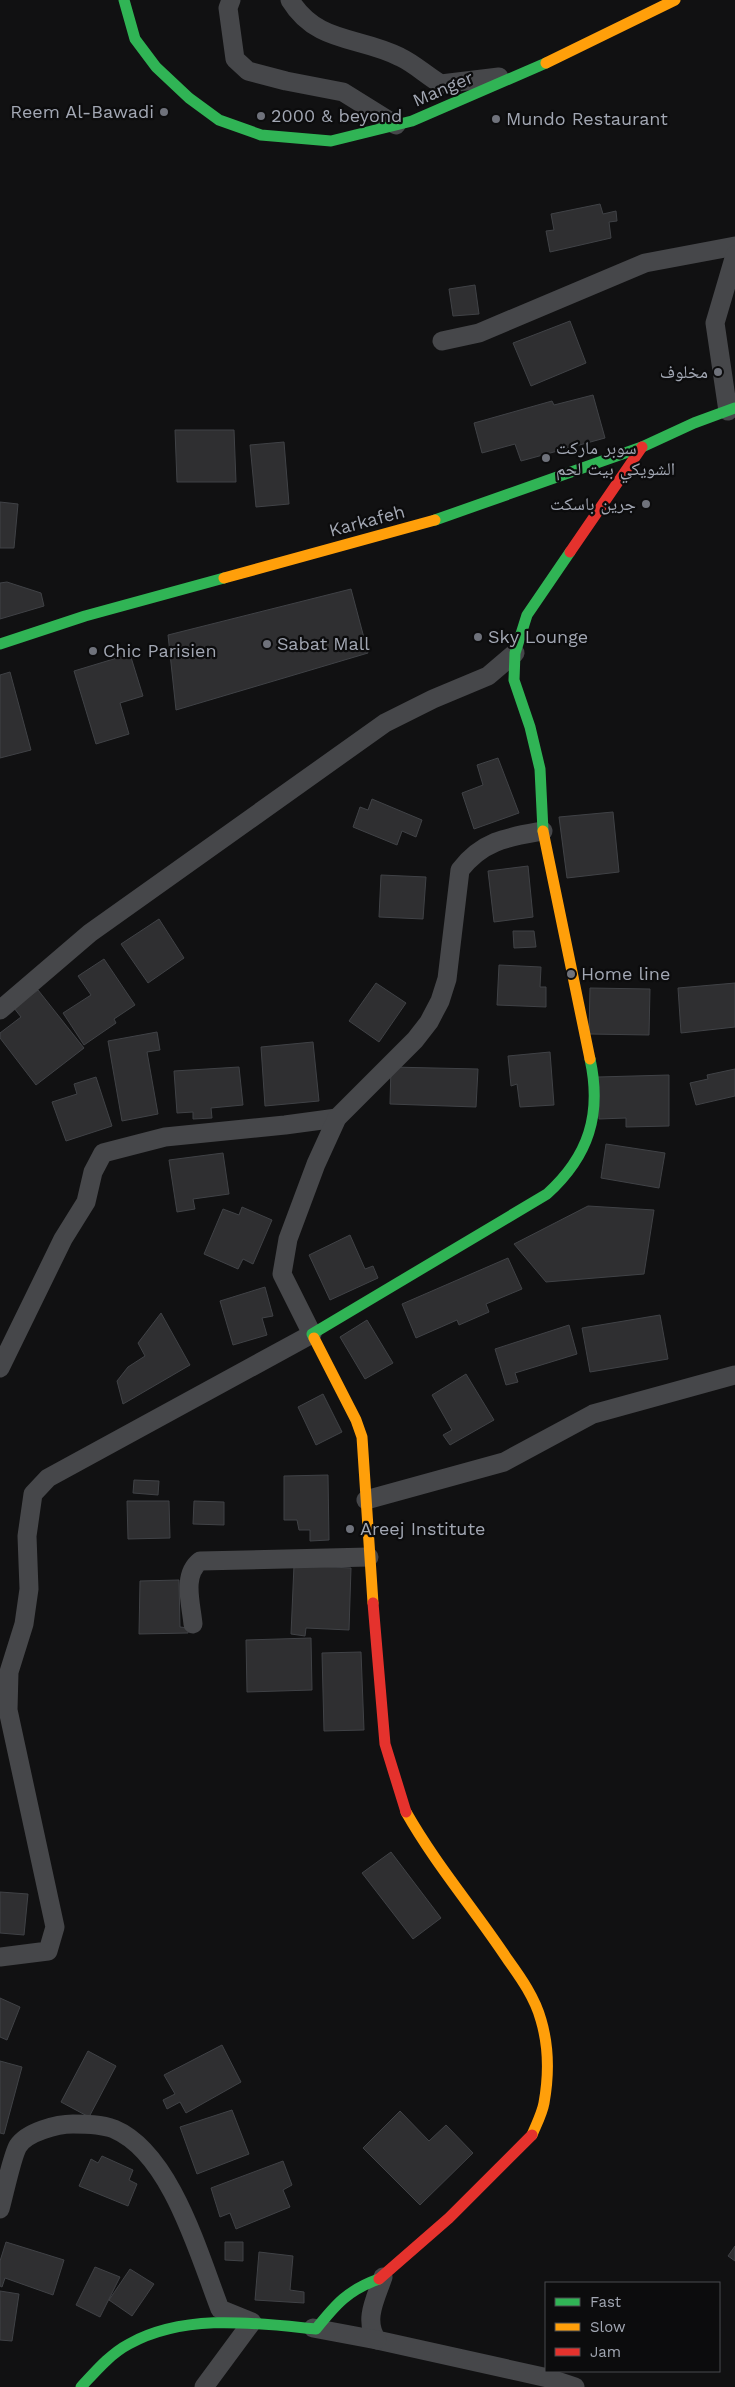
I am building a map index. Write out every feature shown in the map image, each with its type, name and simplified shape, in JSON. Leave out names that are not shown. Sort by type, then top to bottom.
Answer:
[{"type":"street","name":"Manger","points":[[124,0],[135,39],[156,67],[189,98],[219,120],[261,135],[331,141],[412,121],[520,74],[675,0]]},
{"type":"street","points":[[230,0],[228,8],[235,59],[248,71],[286,81],[343,92],[396,126]]},
{"type":"street","points":[[290,0],[300,16],[320,29],[337,38],[366,44],[398,56],[441,84],[520,74]]},
{"type":"street","points":[[442,341],[479,334],[645,263],[735,246]]},
{"type":"street","points":[[731,410],[715,323],[735,255]]},
{"type":"street","name":"Karkafeh","points":[[0,644],[94,614],[414,527],[474,508],[642,447],[694,423],[731,410]]},
{"type":"street","points":[[0,1957],[48,1951],[55,1927],[8,1710],[9,1672],[24,1624],[28,1598],[27,1536],[33,1494],[48,1478],[312,1334],[547,1194],[566,1178],[578,1162],[587,1141],[594,1114],[595,1093],[593,1073],[544,831],[540,769],[530,727],[514,680],[515,653],[527,616],[642,447]]},
{"type":"street","points":[[0,1010],[90,933],[385,723],[433,699],[488,676],[515,653]]},
{"type":"street","points":[[313,2328],[316,2329],[334,2307],[357,2287],[383,2277],[449,2218],[531,2136],[544,2105],[548,2072],[547,2046],[541,2018],[528,1989],[492,1935],[424,1846],[405,1810],[386,1744],[378,1691],[362,1437],[356,1420],[284,1281],[282,1266],[297,1214],[337,1118],[415,1040],[429,1022],[440,1001],[447,979],[460,870],[470,857],[485,846],[516,836],[544,831]]},
{"type":"street","points":[[0,1368],[63,1239],[86,1202],[93,1172],[104,1153],[164,1137],[337,1118]]},
{"type":"street","points":[[366,1500],[504,1462],[593,1414],[735,1375]]},
{"type":"street","points":[[193,1624],[189,1578],[193,1567],[200,1561],[369,1557]]},
{"type":"street","points":[[0,2209],[18,2146],[37,2132],[62,2124],[93,2124],[115,2129],[147,2153],[175,2195],[220,2309],[252,2322]]},
{"type":"street","points":[[377,2340],[371,2332],[369,2320],[383,2277]]},
{"type":"street","points":[[204,2387],[252,2322]]},
{"type":"street","points":[[81,2387],[129,2344],[152,2334],[196,2325],[252,2322],[313,2328],[377,2340],[548,2378],[574,2387]]},
{"type":"building","points":[[600,204],[603,214],[616,211],[617,221],[609,222],[611,238],[550,252],[546,231],[554,230],[551,214]]},
{"type":"building","points":[[475,285],[479,314],[453,316],[449,289]]},
{"type":"building","points":[[570,321],[586,363],[531,386],[513,343]]},
{"type":"building","points":[[593,395],[605,438],[521,461],[515,444],[482,453],[474,423],[552,401],[554,405]]},
{"type":"building","points":[[175,430],[234,430],[236,482],[177,482]]},
{"type":"building","points":[[284,442],[289,504],[256,507],[250,445]]},
{"type":"building","points":[[0,502],[18,504],[14,548],[0,548]]},
{"type":"building","points":[[7,582],[41,593],[44,606],[0,619],[0,583]]},
{"type":"building","name":"Sabat Mall","points":[[351,589],[368,653],[176,710],[168,635]]},
{"type":"building","points":[[130,654],[143,696],[120,703],[129,734],[96,744],[74,671]]},
{"type":"building","points":[[10,672],[31,750],[0,758],[0,675]]},
{"type":"building","points":[[498,758],[519,813],[474,829],[462,793],[483,785],[477,765]]},
{"type":"building","points":[[372,799],[422,820],[416,837],[402,831],[397,845],[353,827],[360,807],[368,810]]},
{"type":"building","points":[[613,812],[619,872],[567,878],[559,817]]},
{"type":"building","points":[[528,866],[533,917],[494,922],[488,871]]},
{"type":"building","points":[[381,875],[426,877],[423,919],[379,917]]},
{"type":"building","points":[[159,919],[184,958],[148,983],[121,944]]},
{"type":"building","points":[[513,931],[534,931],[536,947],[514,948]]},
{"type":"building","points":[[104,959],[135,1005],[114,1019],[116,1023],[84,1045],[63,1013],[91,995],[78,976]]},
{"type":"building","points":[[499,965],[541,967],[540,987],[546,987],[546,1007],[497,1005]]},
{"type":"building","points":[[376,983],[406,1003],[379,1042],[349,1021]]},
{"type":"building","points":[[735,983],[735,1027],[681,1033],[678,988]]},
{"type":"building","points":[[590,988],[650,989],[649,1035],[589,1034]]},
{"type":"building","points":[[38,990],[84,1048],[36,1085],[0,1038],[0,1033],[21,1017],[14,1008]]},
{"type":"building","points":[[157,1032],[160,1050],[147,1052],[158,1114],[122,1121],[108,1041]]},
{"type":"building","points":[[313,1042],[319,1101],[265,1106],[261,1047]]},
{"type":"building","points":[[550,1052],[554,1105],[520,1107],[517,1084],[511,1086],[508,1056]]},
{"type":"building","points":[[239,1067],[243,1105],[211,1108],[212,1118],[193,1119],[193,1112],[177,1113],[174,1071]]},
{"type":"building","points":[[391,1067],[478,1069],[476,1107],[390,1104]]},
{"type":"building","points":[[735,1069],[735,1096],[696,1105],[690,1083],[708,1079],[707,1075]]},
{"type":"building","points":[[669,1075],[669,1126],[626,1127],[626,1118],[599,1119],[598,1077]]},
{"type":"building","points":[[96,1077],[112,1126],[66,1141],[52,1102],[77,1094],[74,1084]]},
{"type":"building","points":[[606,1144],[665,1153],[659,1188],[601,1178]]},
{"type":"building","points":[[223,1153],[229,1194],[193,1199],[195,1209],[177,1212],[169,1160]]},
{"type":"building","points":[[588,1206],[654,1210],[644,1274],[546,1282],[514,1244]]},
{"type":"building","points":[[242,1207],[272,1220],[253,1264],[243,1259],[238,1269],[204,1254],[223,1209],[239,1215]]},
{"type":"building","points":[[350,1235],[365,1269],[373,1266],[378,1278],[330,1300],[309,1255]]},
{"type":"building","points":[[508,1258],[522,1289],[486,1304],[489,1312],[459,1325],[457,1320],[416,1338],[402,1304]]},
{"type":"building","points":[[265,1287],[273,1316],[262,1318],[267,1335],[233,1345],[220,1301]]},
{"type":"building","points":[[161,1313],[190,1365],[123,1404],[117,1381],[128,1367],[145,1356],[138,1343]]},
{"type":"building","points":[[660,1315],[668,1359],[590,1372],[582,1328]]},
{"type":"building","points":[[367,1320],[393,1363],[365,1379],[340,1337]]},
{"type":"building","points":[[569,1325],[577,1354],[515,1373],[518,1382],[506,1385],[495,1349]]},
{"type":"building","points":[[466,1374],[494,1420],[450,1445],[443,1435],[452,1430],[432,1395]]},
{"type":"building","points":[[323,1394],[342,1432],[316,1445],[298,1407]]},
{"type":"building","points":[[328,1475],[329,1540],[310,1541],[310,1530],[299,1530],[297,1520],[284,1520],[284,1476]]},
{"type":"building","points":[[134,1480],[159,1481],[158,1495],[133,1493]]},
{"type":"building","points":[[127,1501],[169,1501],[170,1538],[128,1539]]},
{"type":"building","points":[[194,1501],[224,1502],[224,1525],[193,1524]]},
{"type":"building","points":[[294,1565],[351,1568],[349,1630],[306,1628],[305,1636],[291,1634]]},
{"type":"building","points":[[179,1580],[180,1627],[189,1628],[188,1633],[139,1634],[140,1581]]},
{"type":"building","points":[[311,1638],[312,1690],[247,1692],[246,1640]]},
{"type":"building","points":[[361,1652],[364,1730],[324,1731],[322,1653]]},
{"type":"building","points":[[391,1852],[441,1918],[413,1939],[362,1873]]},
{"type":"building","points":[[0,1892],[28,1894],[24,1935],[0,1933]]},
{"type":"building","points":[[0,1998],[20,2007],[7,2040],[0,2037]]},
{"type":"building","points":[[222,2045],[241,2082],[186,2113],[180,2102],[167,2109],[163,2100],[175,2094],[164,2075]]},
{"type":"building","points":[[88,2051],[116,2066],[89,2117],[61,2102]]},
{"type":"building","points":[[0,2061],[22,2067],[4,2134],[0,2133]]},
{"type":"building","points":[[232,2110],[249,2154],[197,2174],[180,2127]]},
{"type":"building","points":[[400,2111],[429,2141],[446,2125],[473,2153],[420,2205],[363,2148]]},
{"type":"building","points":[[102,2156],[133,2170],[129,2180],[137,2184],[128,2206],[79,2186],[91,2159],[98,2163]]},
{"type":"building","points":[[283,2161],[292,2185],[283,2190],[290,2207],[236,2229],[230,2213],[220,2217],[211,2188]]},
{"type":"building","points":[[6,2242],[64,2260],[53,2295],[5,2278],[2,2287],[0,2286],[0,2261]]},
{"type":"building","points":[[225,2242],[243,2242],[243,2261],[225,2260]]},
{"type":"building","points":[[735,2246],[735,2261],[728,2256]]},
{"type":"building","points":[[259,2252],[293,2256],[290,2290],[304,2292],[304,2303],[255,2300]]},
{"type":"building","points":[[95,2267],[120,2277],[100,2317],[76,2305]]},
{"type":"building","points":[[130,2269],[154,2284],[132,2316],[109,2300]]},
{"type":"building","points":[[0,2291],[19,2294],[12,2341],[0,2340]]},
{"type":"traffic: fast","points":[[124,0],[135,39],[156,67],[189,98],[219,120],[261,135],[331,141],[412,121],[546,63]]},
{"type":"traffic: fast","points":[[435,520],[642,447],[694,423],[735,408]]},
{"type":"traffic: fast","points":[[543,831],[540,769],[530,727],[514,680],[515,653],[527,615],[570,552]]},
{"type":"traffic: fast","points":[[0,644],[85,616],[224,578]]},
{"type":"traffic: fast","points":[[314,1338],[312,1334],[547,1194],[561,1180],[573,1165],[589,1133],[593,1116],[594,1098],[590,1059]]},
{"type":"traffic: fast","points":[[81,2387],[115,2353],[151,2334],[197,2324],[221,2323],[269,2324],[316,2329],[343,2299],[359,2288],[379,2279]]},
{"type":"traffic: slow","points":[[546,63],[675,0]]},
{"type":"traffic: slow","points":[[224,578],[435,520]]},
{"type":"traffic: slow","points":[[543,831],[590,1059]]},
{"type":"traffic: slow","points":[[314,1338],[356,1420],[362,1437],[373,1603]]},
{"type":"traffic: slow","points":[[406,1812],[443,1869],[518,1974],[538,2012],[546,2040],[546,2093],[543,2107],[532,2135]]},
{"type":"traffic: jam","points":[[570,552],[642,447]]},
{"type":"traffic: jam","points":[[373,1603],[385,1744],[406,1812]]},
{"type":"traffic: jam","points":[[379,2279],[449,2218],[532,2135]]},
{"type":"place","name":"Reem Al-Bawadi","points":[[164,112]]},
{"type":"place","name":"2000 & beyond","points":[[261,116]]},
{"type":"place","name":"Mundo Restaurant","points":[[496,119]]},
{"type":"place","name":"مخلوف","points":[[718,372]]},
{"type":"place","name":"سوبر ماركت الشويكي بيت لحم","points":[[546,458]]},
{"type":"place","name":"جرين باسكت","points":[[646,504]]},
{"type":"place","name":"Sky Lounge","points":[[478,637]]},
{"type":"place","name":"Sabat Mall","points":[[267,644]]},
{"type":"place","name":"Chic Parisien","points":[[93,651]]},
{"type":"place","name":"Home line","points":[[571,974]]},
{"type":"place","name":"Areej Institute","points":[[350,1529]]}]
